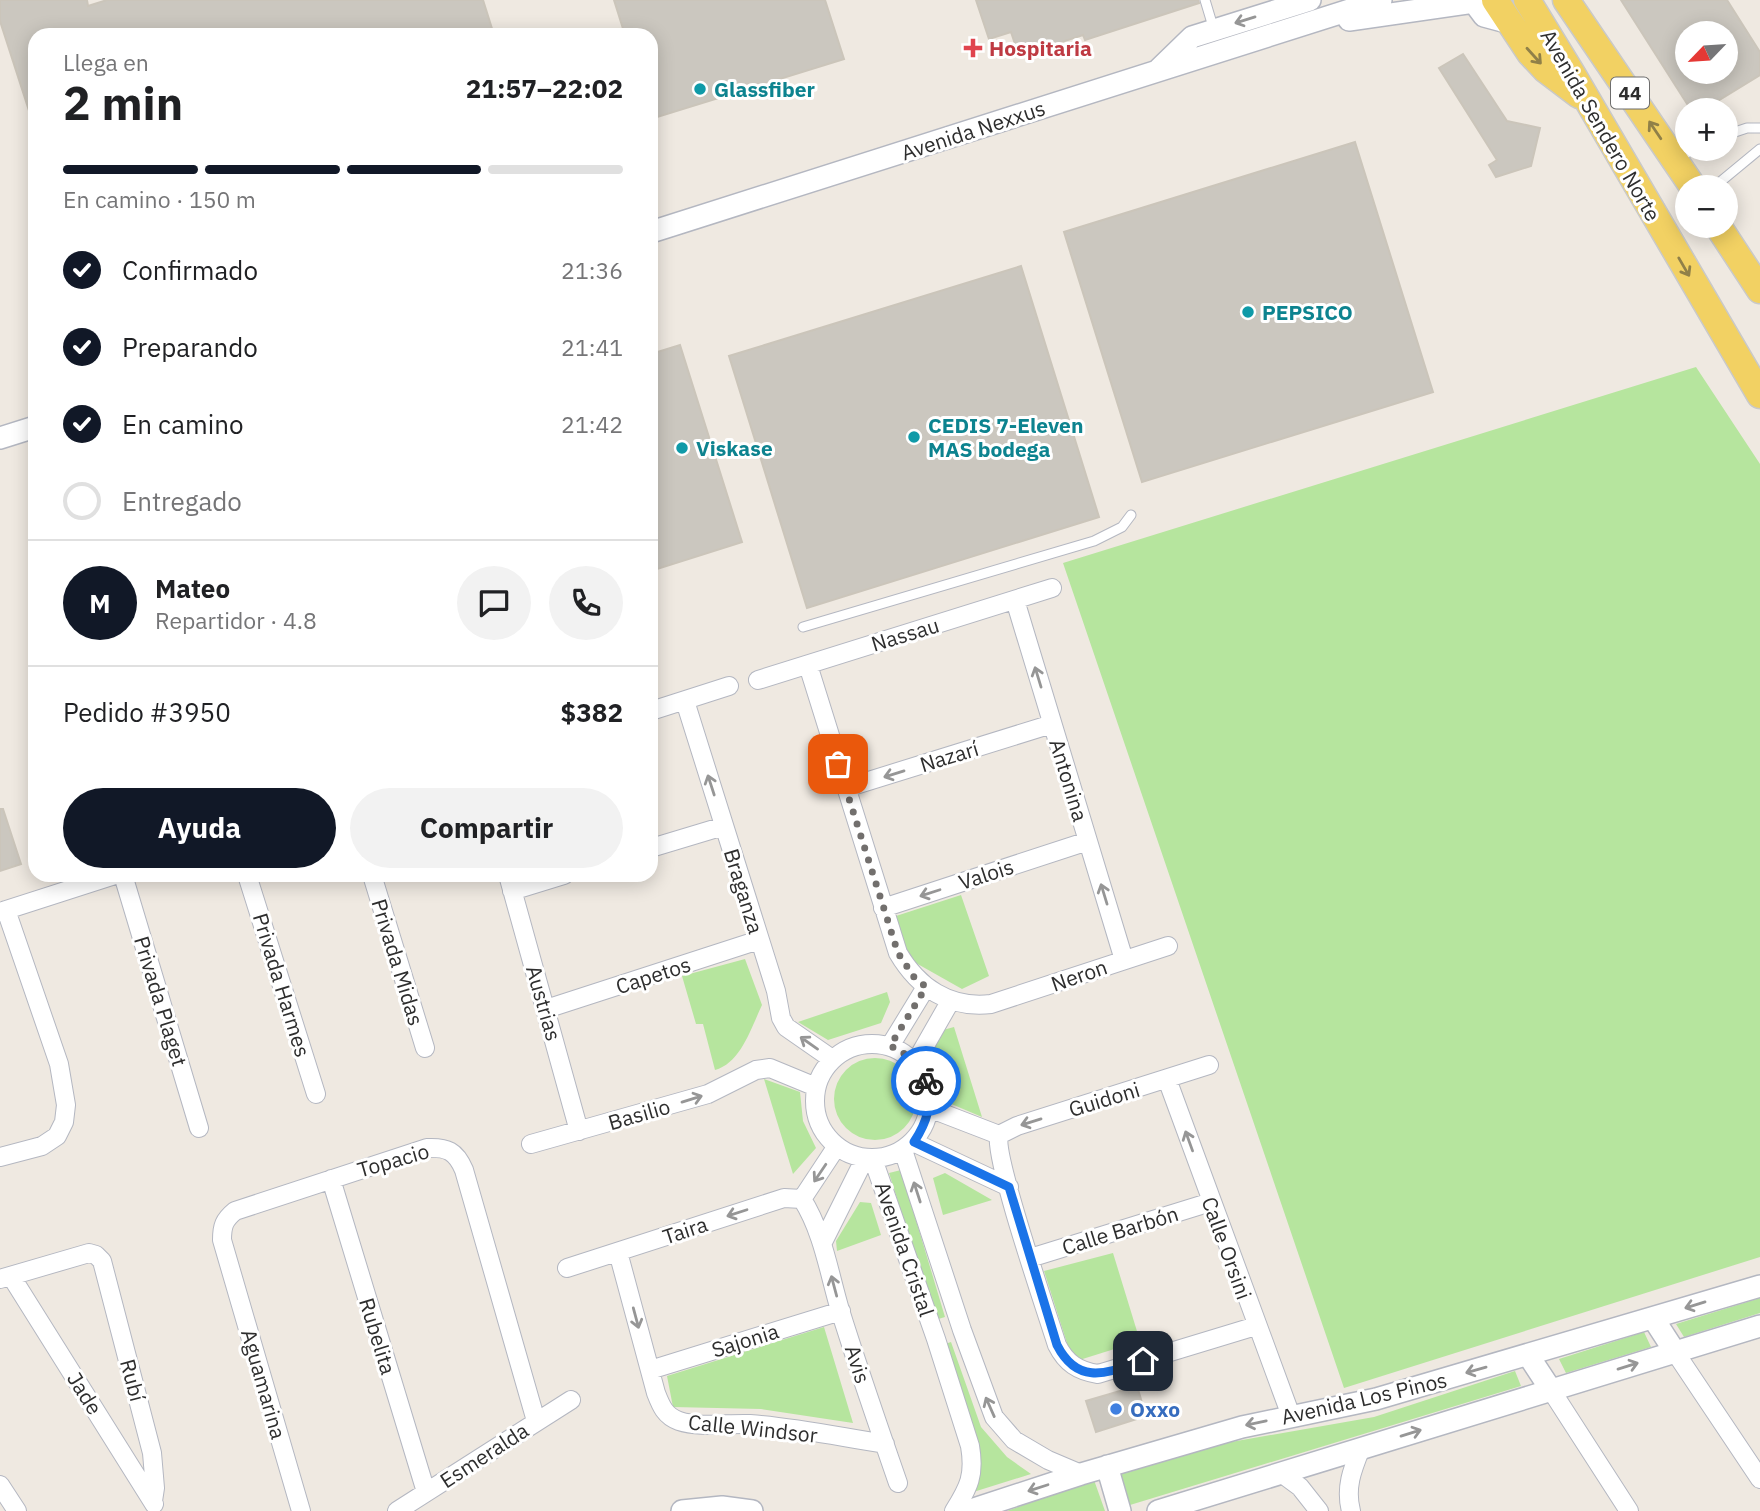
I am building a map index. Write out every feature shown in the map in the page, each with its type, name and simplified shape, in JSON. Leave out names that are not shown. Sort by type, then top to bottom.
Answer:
[{"type":"main road","name":"Avenida Sendero Norte","points":[[1527,0],[1760,395]]},
{"type":"main road","name":"Avenida Sendero Norte","points":[[1566,0],[1675,141]]},
{"type":"main road","points":[[1480,1],[1510,23],[1530,53],[1546,69],[1589,102]]},
{"type":"main road","points":[[1726,238],[1760,290]]},
{"type":"street","points":[[1157,72],[1192,37],[1310,0]]},
{"type":"street","points":[[1295,27],[1381,0]]},
{"type":"street","points":[[1295,27],[1480,1]]},
{"type":"street","name":"Avenida Nexxus","points":[[658,230],[1295,27]]},
{"type":"street","points":[[0,438],[28,428]]},
{"type":"street","name":"Nassau","points":[[758,680],[1052,589]]},
{"type":"street","name":"Antonina","points":[[1015,600],[1124,960]]},
{"type":"street","points":[[808,665],[898,953],[914,977],[926,987],[951,1000],[915,1063]]},
{"type":"street","points":[[658,709],[729,685]]},
{"type":"street","name":"Braganza","points":[[685,701],[776,991],[781,1018],[786,1027],[832,1059]]},
{"type":"street","name":"Nazarí","points":[[846,789],[1052,724]]},
{"type":"street","points":[[658,846],[724,826]]},
{"type":"street","name":"Valois","points":[[883,908],[1088,841]]},
{"type":"street","points":[[0,1157],[42,1146],[57,1136],[64,1122],[66,1105],[59,1064],[3,911],[93,882]]},
{"type":"street","name":"Privada Plaget","points":[[125,882],[200,1128]]},
{"type":"street","name":"Privada Harmes","points":[[249,882],[316,1094]]},
{"type":"street","name":"Privada Midas","points":[[374,882],[425,1048]]},
{"type":"street","name":"Austrias","points":[[510,883],[579,1131]]},
{"type":"street","name":"Capetos","points":[[546,1009],[759,940]]},
{"type":"street","name":"Neron","points":[[951,1000],[965,1005],[990,1004],[1168,946]]},
{"type":"street","points":[[890,1046],[926,987]]},
{"type":"street","points":[[870,1043],[890,1046],[900,1050],[915,1063],[924,1077],[929,1092],[929,1108],[924,1126],[908,1146],[889,1157],[869,1158],[850,1154],[826,1135],[818,1120],[815,1103],[817,1087],[832,1059],[850,1048],[870,1043]]},
{"type":"street","name":"Guidoni","points":[[999,1135],[1017,1126],[1209,1065]]},
{"type":"street","name":"Basilio","points":[[531,1144],[708,1094],[755,1070],[770,1068],[817,1087]]},
{"type":"street","name":"Calle Orsini","points":[[1167,1079],[1291,1416]]},
{"type":"street","points":[[929,1108],[999,1135],[1009,1187],[1057,1345],[1063,1357],[1084,1372],[1098,1374],[1256,1326]]},
{"type":"street","points":[[802,1199],[837,1146]]},
{"type":"street","points":[[908,1146],[1009,1187]]},
{"type":"street","name":"Avenida Cristal","points":[[908,1146],[962,1330],[988,1404],[1001,1428],[1014,1440],[1030,1451],[1081,1474]]},
{"type":"street","name":"Topacio","points":[[226,1258],[222,1227],[225,1219],[235,1211],[427,1147],[440,1147],[455,1153],[464,1170],[536,1421]]},
{"type":"street","points":[[822,1244],[869,1158]]},
{"type":"street","name":"Avenida Cristal","points":[[869,1158],[936,1339],[971,1454],[970,1482],[954,1511]]},
{"type":"street","name":"Rubelita","points":[[331,1179],[426,1492]]},
{"type":"street","name":"Taira","points":[[567,1268],[784,1198],[802,1199]]},
{"type":"street","name":"Avis","points":[[802,1199],[822,1244],[841,1311],[898,1483]]},
{"type":"street","name":"Calle Barbón","points":[[1030,1258],[1211,1202]]},
{"type":"street","name":"Calle Windsor","points":[[618,1252],[650,1370],[662,1408],[668,1415],[680,1421],[751,1424],[885,1444]]},
{"type":"street","name":"Rubí","points":[[5,1277],[89,1253],[102,1261],[152,1453],[155,1506]]},
{"type":"street","name":"Aguamarina","points":[[226,1258],[301,1511]]},
{"type":"street","name":"Jade","points":[[5,1277],[155,1506]]},
{"type":"street","name":"Avenida Los Pinos","points":[[968,1511],[1107,1466],[1242,1427],[1376,1399],[1760,1286]]},
{"type":"street","name":"Sajonia","points":[[650,1370],[841,1311]]},
{"type":"street","points":[[1653,1318],[1760,1479]]},
{"type":"street","name":"Avenida Los Pinos","points":[[1158,1511],[1760,1326]]},
{"type":"street","name":"Avenida Cristal","points":[[936,1339],[962,1330]]},
{"type":"street","points":[[1528,1355],[1629,1511]]},
{"type":"street","name":"Esmeralda","points":[[397,1511],[571,1400]]},
{"type":"street","points":[[1351,1511],[1348,1501],[1349,1480],[1361,1448]]},
{"type":"street","points":[[1107,1466],[1120,1511]]},
{"type":"street","points":[[1281,1473],[1300,1488],[1319,1511]]},
{"type":"street","points":[[0,1485],[17,1511]]},
{"type":"street","points":[[682,1511],[722,1507],[752,1511]]},
{"type":"lane","points":[[1205,0],[1222,51]]},
{"type":"lane","points":[[1738,131],[1760,128]]},
{"type":"lane","points":[[1729,175],[1760,149]]},
{"type":"lane","points":[[803,627],[1094,541],[1122,527],[1131,515]]},
{"type":"green space","points":[[1696,367],[1760,464],[1760,1257],[1344,1388],[1063,563]]},
{"type":"green space","points":[[961,895],[989,976],[962,989],[907,958],[896,916]]},
{"type":"green space","points":[[745,959],[762,1005],[738,1052],[732,1060],[715,1070],[703,1024],[696,1024],[682,976]]},
{"type":"green space","points":[[887,992],[890,1002],[881,1023],[828,1040],[798,1022]]},
{"type":"green space","points":[[954,1027],[982,1117],[949,1103],[932,1053],[943,1030]]},
{"type":"green space","points":[[875,1058],[891,1061],[904,1070],[913,1083],[916,1099],[913,1115],[904,1128],[891,1137],[875,1140],[859,1137],[846,1128],[837,1115],[834,1099],[837,1083],[846,1070],[859,1061]]},
{"type":"green space","points":[[764,1079],[800,1092],[803,1121],[816,1148],[793,1174]]},
{"type":"green space","points":[[901,1170],[945,1317],[935,1320],[889,1173]]},
{"type":"green space","points":[[945,1173],[992,1200],[943,1215],[933,1178]]},
{"type":"green space","points":[[860,1202],[871,1203],[881,1235],[837,1251],[836,1241]]},
{"type":"green space","points":[[1113,1253],[1140,1341],[1073,1362],[1044,1271]]},
{"type":"green space","points":[[1760,1298],[1760,1313],[1684,1337],[1676,1324]]},
{"type":"green space","points":[[824,1327],[853,1423],[761,1409],[673,1407],[667,1376]]},
{"type":"green space","points":[[1644,1332],[1651,1347],[1566,1373],[1559,1359]]},
{"type":"green space","points":[[951,1342],[981,1427],[1007,1457],[1031,1474],[967,1494],[977,1474],[942,1345]]},
{"type":"green space","points":[[1515,1371],[1521,1386],[1130,1505],[1120,1474],[1214,1445],[1374,1417]]},
{"type":"green space","points":[[1094,1480],[1105,1511],[1007,1511]]},
{"type":"building","points":[[0,0],[87,0],[88,6],[107,0],[483,0],[492,28],[28,28],[28,108],[0,21]]},
{"type":"building","name":"Glassfiber","points":[[614,0],[825,0],[844,59],[658,117],[658,28],[623,28]]},
{"type":"building","points":[[976,0],[1198,0],[1199,3],[1085,40],[1083,35],[1019,56],[1011,32],[989,39]]},
{"type":"building","points":[[1621,0],[1727,0],[1760,52],[1760,75],[1723,98],[1683,98]]},
{"type":"building","points":[[1463,54],[1507,121],[1540,128],[1531,166],[1496,177],[1489,165],[1497,160],[1439,68]]},
{"type":"building","name":"PEPSICO","points":[[1355,142],[1433,392],[1142,482],[1064,232]]},
{"type":"building","name":"CEDIS 7-Eleven MAS bodega","points":[[1021,266],[1099,517],[807,608],[729,356]]},
{"type":"building","name":"Viskase","points":[[680,345],[742,542],[658,569],[658,352]]},
{"type":"building","points":[[0,809],[3,809],[21,864],[0,871]]},
{"type":"building","name":"Oxxo","points":[[1137,1386],[1146,1416],[1096,1432],[1086,1401]]},
{"type":"way so far","points":[[838,764],[898,953],[914,977],[926,987],[890,1046],[908,1056],[926,1081]]},
{"type":"place","name":"Hospitaria","points":[[973,48]]},
{"type":"place","name":"Glassfiber","points":[[700,89]]},
{"type":"place","name":"PEPSICO","points":[[1248,312]]},
{"type":"place","name":"CEDIS 7-Eleven MAS bodega","points":[[914,437]]},
{"type":"place","name":"Viskase","points":[[682,448]]},
{"type":"place","name":"Oxxo","points":[[1116,1409]]},
{"type":"route","points":[[926,1081],[929,1108],[924,1126],[914,1142],[1009,1187],[1063,1357],[1084,1372],[1098,1374],[1143,1361]]}]
